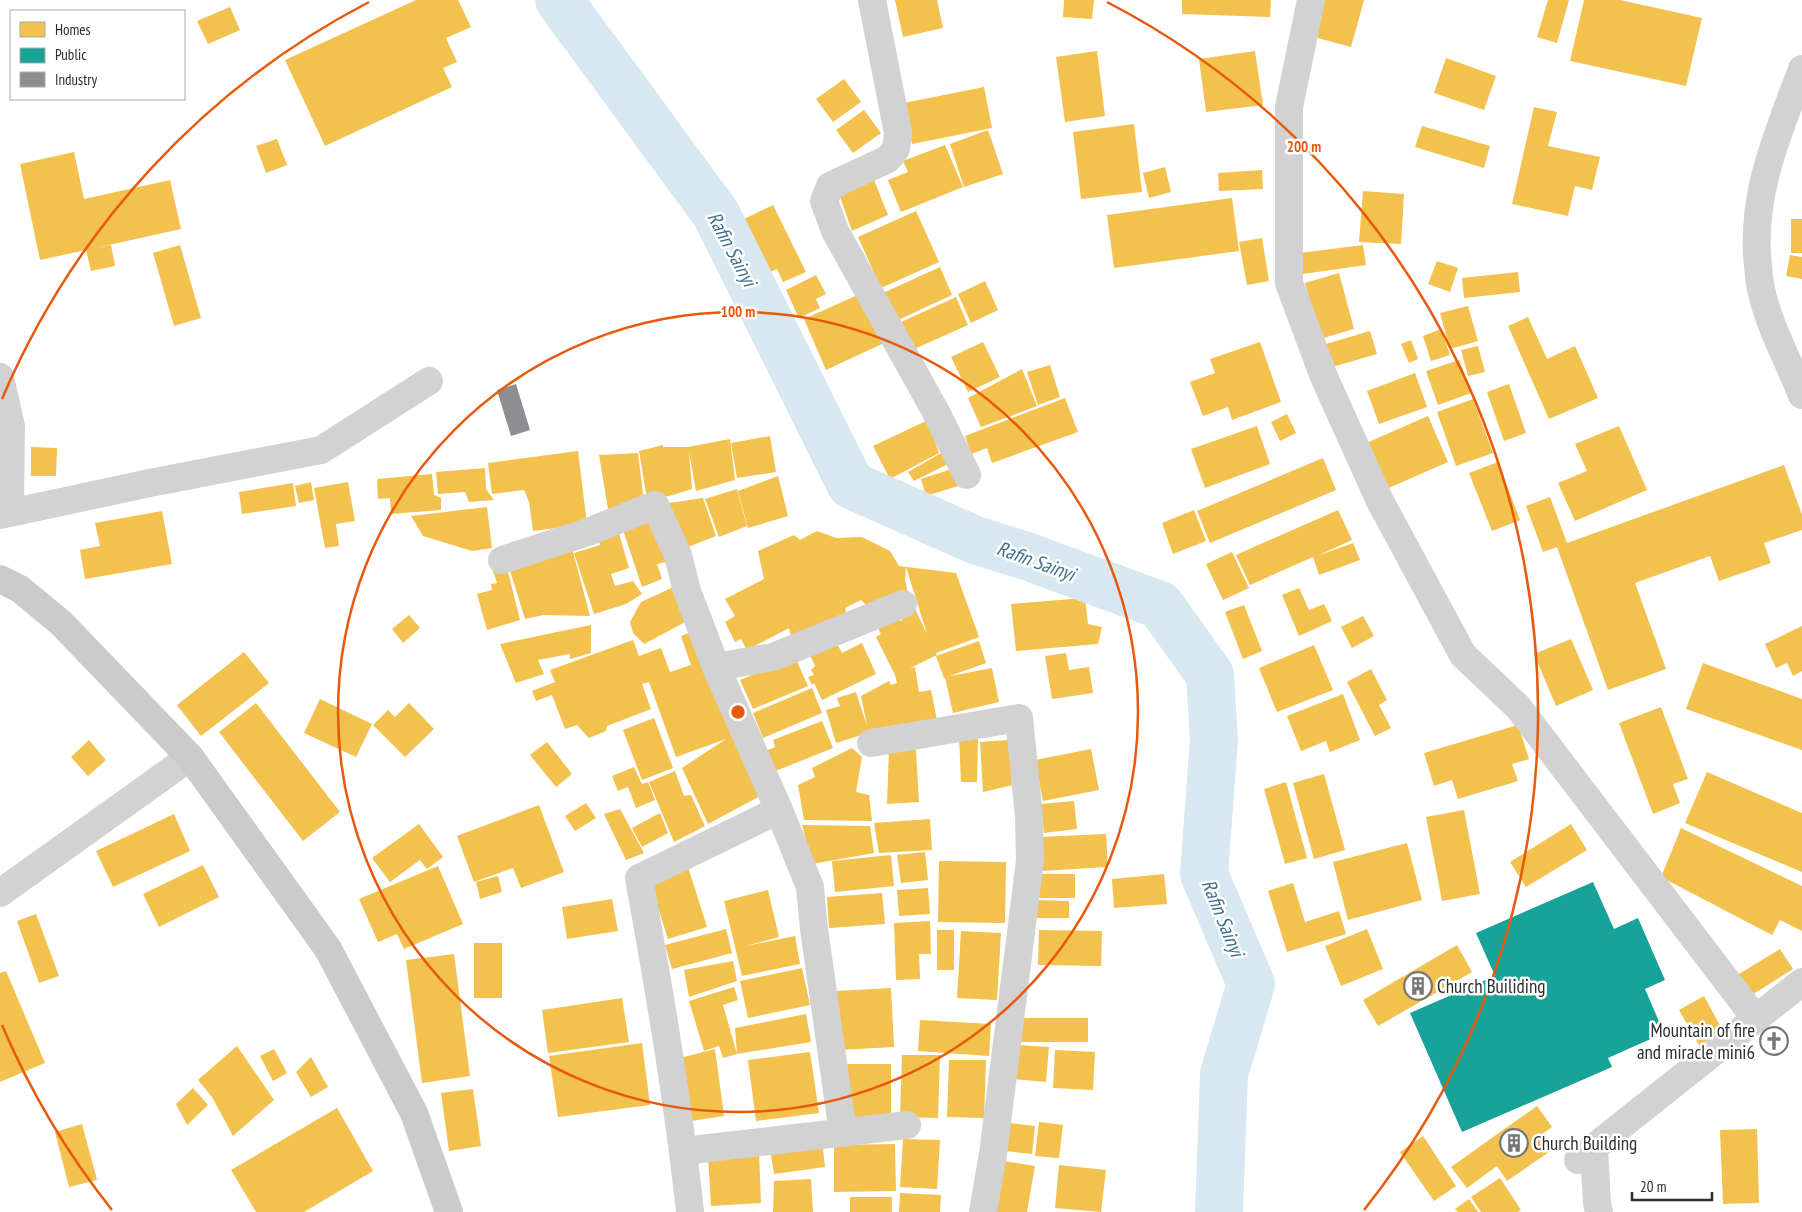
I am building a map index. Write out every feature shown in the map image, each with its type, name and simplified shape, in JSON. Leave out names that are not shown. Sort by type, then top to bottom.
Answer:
[{"type":"street","points":[[872,0],[898,134],[896,149],[888,159],[830,186],[824,201],[835,231],[936,412],[967,475]]},
{"type":"street","points":[[1310,0],[1289,107],[1289,283],[1324,377],[1380,501],[1463,655],[1518,707],[1756,1019]]},
{"type":"street","points":[[1802,69],[1767,164],[1756,224],[1756,249],[1760,288],[1775,331],[1802,395]]},
{"type":"street","points":[[0,377],[11,426],[5,514],[207,471],[321,450],[429,381]]},
{"type":"street","points":[[502,560],[588,532],[655,505],[678,555],[687,591],[716,667],[779,810],[810,887],[814,929],[843,1133]]},
{"type":"street","points":[[0,579],[20,589],[61,623],[190,757],[328,949],[414,1113],[449,1212]]},
{"type":"street","points":[[716,667],[773,658],[903,604]]},
{"type":"street","points":[[871,743],[1019,718],[1029,816],[1030,861],[993,1154],[983,1212]]},
{"type":"street","points":[[0,892],[190,757]]},
{"type":"street","points":[[690,1212],[662,1005],[639,878],[779,810]]},
{"type":"street","points":[[1599,1212],[1586,1153],[1802,982]]},
{"type":"street","points":[[683,1151],[907,1126]]},
{"type":"building: Homes","points":[[416,0],[458,0],[471,27],[446,38],[457,62],[443,68],[452,87],[325,146],[285,60]]},
{"type":"building: Homes","points":[[895,0],[937,0],[943,28],[903,37]]},
{"type":"building: Homes","points":[[1064,0],[1094,0],[1092,19],[1063,17]]},
{"type":"building: Homes","points":[[1182,0],[1271,0],[1270,17],[1182,14]]},
{"type":"building: Homes","points":[[1325,0],[1364,0],[1351,47],[1314,37]]},
{"type":"building: Homes","points":[[1548,0],[1569,0],[1557,43],[1537,37]]},
{"type":"building: Homes","points":[[1584,0],[1620,0],[1702,18],[1686,86],[1570,61]]},
{"type":"building: Homes","points":[[230,7],[240,30],[208,44],[197,21]]},
{"type":"building: Homes","points":[[1097,51],[1105,116],[1065,122],[1056,57]]},
{"type":"building: Homes","points":[[1255,51],[1263,105],[1206,112],[1199,59]]},
{"type":"building: Homes","points":[[1446,58],[1496,76],[1484,110],[1434,93]]},
{"type":"building: Homes","points":[[844,79],[861,102],[833,122],[816,99]]},
{"type":"building: Homes","points":[[984,87],[992,128],[912,144],[904,103]]},
{"type":"building: Homes","points":[[1534,107],[1557,112],[1548,146],[1600,157],[1592,190],[1575,186],[1568,216],[1512,204]]},
{"type":"building: Homes","points":[[864,110],[881,133],[853,153],[836,130]]},
{"type":"building: Homes","points":[[1134,124],[1142,192],[1081,199],[1073,132]]},
{"type":"building: Homes","points":[[1422,126],[1490,146],[1484,168],[1415,147]]},
{"type":"building: Homes","points":[[988,130],[1003,174],[964,187],[950,144]]},
{"type":"building: Homes","points":[[277,139],[287,165],[266,173],[256,146]]},
{"type":"building: Homes","points":[[945,145],[963,187],[901,212],[888,180],[908,172],[903,161]]},
{"type":"building: Homes","points":[[74,152],[84,199],[170,180],[181,229],[95,248],[111,245],[115,266],[91,271],[86,250],[40,260],[20,164]]},
{"type":"building: Homes","points":[[1165,167],[1171,192],[1149,198],[1143,173]]},
{"type":"building: Homes","points":[[1262,170],[1263,189],[1219,191],[1218,173]]},
{"type":"building: Homes","points":[[872,175],[888,215],[852,231],[839,194]]},
{"type":"building: Homes","points":[[1363,191],[1404,194],[1401,244],[1359,242]]},
{"type":"building: Homes","points":[[1232,198],[1239,251],[1114,268],[1107,215]]},
{"type":"building: Homes","points":[[773,205],[806,272],[783,282],[777,269],[764,275],[738,222]]},
{"type":"building: Homes","points":[[916,211],[939,262],[881,288],[858,237]]},
{"type":"building: Homes","points":[[1791,219],[1802,219],[1802,253],[1791,253]]},
{"type":"building: Homes","points":[[1262,238],[1269,281],[1247,285],[1239,242]]},
{"type":"building: Homes","points":[[180,245],[201,318],[174,326],[153,253]]},
{"type":"building: Homes","points":[[1363,245],[1366,265],[1303,274],[1300,253]]},
{"type":"building: Homes","points":[[1790,255],[1802,257],[1802,279],[1786,276]]},
{"type":"building: Homes","points":[[1437,261],[1458,268],[1450,292],[1428,284]]},
{"type":"building: Homes","points":[[940,267],[952,295],[896,321],[883,293]]},
{"type":"building: Homes","points":[[1518,272],[1520,292],[1464,298],[1462,278]]},
{"type":"building: Homes","points":[[1339,273],[1354,329],[1320,339],[1305,283]]},
{"type":"building: Homes","points":[[816,275],[826,294],[816,299],[820,308],[799,318],[786,290]]},
{"type":"building: Homes","points":[[985,281],[998,310],[971,323],[958,294]]},
{"type":"building: Homes","points":[[862,293],[884,343],[826,370],[804,319]]},
{"type":"building: Homes","points":[[956,297],[968,325],[912,350],[899,323]]},
{"type":"building: Homes","points":[[1468,306],[1478,341],[1450,349],[1440,313]]},
{"type":"building: Homes","points":[[1528,317],[1547,359],[1575,346],[1598,398],[1549,419],[1508,326]]},
{"type":"building: Homes","points":[[1441,329],[1450,355],[1431,361],[1423,336]]},
{"type":"building: Homes","points":[[1370,331],[1377,354],[1332,367],[1326,344]]},
{"type":"building: Homes","points":[[1411,340],[1418,359],[1409,363],[1401,344]]},
{"type":"building: Homes","points":[[983,342],[1000,377],[968,392],[951,357]]},
{"type":"building: Homes","points":[[1260,342],[1281,402],[1232,420],[1228,407],[1203,416],[1190,382],[1215,373],[1210,359]]},
{"type":"building: Homes","points":[[1478,346],[1485,372],[1468,376],[1461,350]]},
{"type":"building: Homes","points":[[1459,360],[1471,393],[1438,405],[1426,371]]},
{"type":"building: Homes","points":[[1050,365],[1060,397],[1038,405],[1027,372]]},
{"type":"building: Homes","points":[[1022,369],[1037,406],[981,427],[968,398]]},
{"type":"building: Homes","points":[[1415,373],[1427,407],[1379,424],[1367,391]]},
{"type":"building: Homes","points":[[1509,384],[1526,433],[1504,441],[1487,392]]},
{"type":"building: Homes","points":[[1065,398],[1078,432],[992,463],[987,448],[971,454],[965,436]]},
{"type":"building: Homes","points":[[1473,399],[1493,453],[1456,466],[1437,412]]},
{"type":"building: Homes","points":[[1287,414],[1296,433],[1280,441],[1271,422]]},
{"type":"building: Homes","points":[[1428,416],[1448,462],[1384,490],[1364,444]]},
{"type":"building: Homes","points":[[928,420],[939,453],[890,479],[873,446]]},
{"type":"building: Homes","points":[[1257,426],[1270,464],[1205,488],[1191,449]]},
{"type":"building: Homes","points":[[1619,426],[1647,490],[1575,521],[1558,483],[1587,471],[1575,444]]},
{"type":"building: Homes","points":[[770,436],[776,472],[737,478],[731,443]]},
{"type":"building: Homes","points":[[730,439],[735,480],[696,491],[689,452],[692,489],[669,496],[647,499],[639,451],[663,445],[663,447],[688,447]]},
{"type":"building: Homes","points":[[31,447],[57,448],[56,476],[31,476]]},
{"type":"building: Homes","points":[[578,451],[587,524],[533,531],[529,502],[524,490],[492,494],[488,463]]},
{"type":"building: Homes","points":[[638,453],[644,502],[608,509],[599,455]]},
{"type":"building: Homes","points":[[941,453],[948,464],[914,481],[908,472]]},
{"type":"building: Homes","points":[[1323,458],[1336,490],[1210,543],[1197,511]]},
{"type":"building: Homes","points":[[1498,462],[1520,520],[1492,531],[1469,473]]},
{"type":"building: Homes","points":[[1784,465],[1802,515],[1802,530],[1764,543],[1771,563],[1719,581],[1710,556],[1635,583],[1666,669],[1608,690],[1557,547],[1543,552],[1526,506],[1550,497],[1567,543]]},
{"type":"building: Homes","points":[[485,468],[486,489],[494,500],[469,502],[465,492],[438,494],[436,472]]},
{"type":"building: Homes","points":[[952,469],[958,486],[926,496],[921,479]]},
{"type":"building: Homes","points":[[432,474],[434,495],[441,498],[441,510],[391,514],[390,498],[378,499],[377,479]]},
{"type":"building: Homes","points":[[778,476],[788,516],[748,528],[738,491]]},
{"type":"building: Homes","points":[[311,482],[314,500],[299,503],[295,486]]},
{"type":"building: Homes","points":[[348,482],[355,521],[336,524],[339,546],[325,548],[314,488]]},
{"type":"building: Homes","points":[[293,483],[296,506],[242,514],[239,492]]},
{"type":"building: Homes","points":[[737,489],[747,526],[719,537],[705,499]]},
{"type":"building: Homes","points":[[703,498],[716,536],[683,549],[655,505]]},
{"type":"building: Homes","points":[[487,507],[492,548],[472,551],[423,536],[411,516]]},
{"type":"building: Homes","points":[[652,509],[666,562],[657,564],[662,579],[642,587],[620,521]]},
{"type":"building: Homes","points":[[1194,510],[1206,541],[1173,554],[1162,523]]},
{"type":"building: Homes","points":[[1338,510],[1352,540],[1317,556],[1353,543],[1360,560],[1319,575],[1313,557],[1250,585],[1236,555]]},
{"type":"building: Homes","points":[[162,511],[172,564],[85,579],[80,550],[100,546],[95,523]]},
{"type":"building: Homes","points":[[618,530],[629,568],[611,574],[615,586],[633,581],[642,594],[626,604],[594,614],[574,553],[600,545],[598,536]]},
{"type":"building: Homes","points":[[817,531],[836,538],[862,537],[890,551],[899,566],[956,573],[979,637],[936,653],[937,655],[910,668],[915,667],[919,692],[931,690],[937,720],[868,733],[836,743],[826,710],[840,706],[837,698],[856,692],[867,726],[861,696],[889,681],[891,685],[897,683],[895,675],[876,637],[881,634],[877,626],[890,620],[901,621],[915,609],[927,634],[906,567],[905,579],[908,594],[868,607],[861,600],[845,608],[847,615],[792,641],[789,628],[747,650],[741,639],[735,642],[725,622],[735,616],[725,599],[764,579],[758,551],[794,535],[800,540]]},
{"type":"building: Homes","points":[[571,544],[590,616],[543,615],[525,619],[508,564]]},
{"type":"building: Homes","points":[[1232,552],[1249,588],[1223,600],[1206,564]]},
{"type":"building: Homes","points":[[506,564],[520,620],[487,630],[477,594],[492,590],[491,584],[497,583],[492,568]]},
{"type":"building: Homes","points":[[680,584],[691,619],[644,644],[633,633],[630,622],[641,602]]},
{"type":"building: Homes","points":[[1299,588],[1309,610],[1324,604],[1332,621],[1299,636],[1282,595]]},
{"type":"building: Homes","points":[[1085,598],[1088,624],[1102,627],[1098,644],[1016,651],[1011,604]]},
{"type":"building: Homes","points":[[1244,605],[1262,651],[1243,659],[1225,612]]},
{"type":"building: Homes","points":[[409,615],[420,628],[403,643],[392,629]]},
{"type":"building: Homes","points":[[1363,616],[1374,636],[1352,648],[1341,627]]},
{"type":"building: Homes","points":[[591,625],[591,653],[570,659],[570,654],[538,660],[544,674],[516,683],[500,644]]},
{"type":"building: Homes","points":[[1802,626],[1802,671],[1793,676],[1787,663],[1776,668],[1765,644]]},
{"type":"building: Homes","points":[[696,630],[762,795],[708,824],[682,768],[726,739],[676,757],[649,682],[642,684],[651,709],[607,726],[606,731],[589,738],[577,725],[565,729],[552,695],[536,701],[532,691],[555,682],[550,670],[633,640],[639,656],[661,648],[670,672],[691,665],[681,636]]},
{"type":"building: Homes","points":[[1571,639],[1593,690],[1556,706],[1534,654]]},
{"type":"building: Homes","points":[[979,641],[986,663],[944,678],[936,656]]},
{"type":"building: Homes","points":[[836,642],[842,653],[862,643],[876,674],[822,700],[814,683],[812,685],[808,677],[814,675],[811,670],[815,666],[810,655]]},
{"type":"building: Homes","points":[[1314,645],[1333,690],[1277,712],[1259,668]]},
{"type":"building: Homes","points":[[244,652],[269,683],[201,736],[177,705]]},
{"type":"building: Homes","points":[[1066,653],[1069,670],[1089,667],[1093,693],[1052,699],[1045,656]]},
{"type":"building: Homes","points":[[795,657],[808,686],[753,709],[740,680]]},
{"type":"building: Homes","points":[[1703,663],[1802,699],[1802,750],[1686,709]]},
{"type":"building: Homes","points":[[992,668],[999,702],[953,713],[945,677]]},
{"type":"building: Homes","points":[[1371,669],[1387,700],[1379,705],[1391,728],[1375,736],[1347,682]]},
{"type":"building: Homes","points":[[812,688],[822,713],[763,738],[753,713]]},
{"type":"building: Homes","points":[[1343,694],[1360,740],[1330,752],[1326,741],[1301,751],[1287,716]]},
{"type":"building: Homes","points":[[320,699],[372,724],[356,757],[304,733]]},
{"type":"building: Homes","points":[[256,703],[340,812],[303,841],[219,732]]},
{"type":"building: Homes","points":[[409,703],[434,729],[405,757],[373,725],[388,710],[395,717]]},
{"type":"building: Homes","points":[[1661,707],[1688,779],[1673,784],[1680,803],[1653,814],[1619,723]]},
{"type":"building: Homes","points":[[654,718],[673,768],[642,780],[623,730]]},
{"type":"building: Homes","points":[[822,721],[833,748],[773,772],[766,751],[775,747],[773,740]]},
{"type":"building: Homes","points":[[1518,725],[1529,759],[1512,764],[1518,781],[1458,799],[1452,780],[1434,786],[1424,753]]},
{"type":"building: Homes","points":[[959,736],[978,737],[977,782],[961,782]]},
{"type":"building: Homes","points":[[89,740],[106,760],[88,776],[71,757]]},
{"type":"building: Homes","points":[[1008,740],[1013,785],[983,792],[980,742]]},
{"type":"building: Homes","points":[[547,742],[572,774],[556,787],[530,755]]},
{"type":"building: Homes","points":[[852,748],[862,757],[856,792],[869,795],[872,821],[804,820],[798,785],[815,777],[812,768]]},
{"type":"building: Homes","points":[[911,748],[916,750],[919,802],[887,804],[889,749]]},
{"type":"building: Homes","points":[[1091,749],[1099,790],[1043,801],[1035,760]]},
{"type":"building: Homes","points":[[634,767],[642,784],[648,782],[655,800],[636,808],[628,787],[618,791],[612,776]]},
{"type":"building: Homes","points":[[675,771],[684,796],[691,795],[705,826],[674,842],[649,782]]},
{"type":"building: Homes","points":[[1707,772],[1802,813],[1802,872],[1685,823]]},
{"type":"building: Homes","points":[[1324,774],[1345,850],[1314,859],[1293,783]]},
{"type":"building: Homes","points":[[1286,782],[1307,858],[1285,864],[1264,789]]},
{"type":"building: Homes","points":[[1074,801],[1077,829],[1044,833],[1041,804]]},
{"type":"building: Homes","points":[[586,803],[596,818],[575,831],[565,816]]},
{"type":"building: Homes","points":[[539,805],[564,872],[521,888],[513,868],[474,882],[457,836]]},
{"type":"building: Homes","points":[[620,809],[644,853],[626,860],[604,814]]},
{"type":"building: Homes","points":[[1464,810],[1480,894],[1442,901],[1426,817]]},
{"type":"building: Homes","points":[[660,813],[668,833],[642,847],[632,828]]},
{"type":"building: Homes","points":[[174,814],[190,851],[113,887],[96,851]]},
{"type":"building: Homes","points":[[930,819],[932,850],[879,853],[874,823]]},
{"type":"building: Homes","points":[[419,824],[443,857],[427,869],[420,860],[390,882],[372,858]]},
{"type":"building: Homes","points":[[1571,824],[1587,850],[1526,887],[1510,862]]},
{"type":"building: Homes","points":[[802,825],[870,826],[874,853],[812,864]]},
{"type":"building: Homes","points":[[1681,828],[1802,886],[1802,931],[1780,920],[1772,935],[1661,877]]},
{"type":"building: Homes","points":[[1106,834],[1108,867],[1041,871],[1039,837]]},
{"type":"building: Homes","points":[[1407,843],[1422,900],[1348,920],[1333,862]]},
{"type":"building: Homes","points":[[925,852],[928,880],[901,883],[897,855]]},
{"type":"building: Homes","points":[[891,855],[894,886],[835,892],[832,861]]},
{"type":"building: Homes","points":[[939,861],[1006,862],[1005,923],[938,922]]},
{"type":"building: Homes","points":[[203,865],[219,897],[159,927],[143,894]]},
{"type":"building: Homes","points":[[438,866],[463,924],[404,949],[397,934],[378,942],[359,899]]},
{"type":"building: Homes","points":[[688,867],[707,927],[668,939],[649,879]]},
{"type":"building: Homes","points":[[1040,874],[1075,874],[1075,898],[1039,898]]},
{"type":"building: Homes","points":[[1164,874],[1167,904],[1114,908],[1112,879]]},
{"type":"building: Homes","points":[[498,876],[502,892],[480,899],[476,882]]},
{"type":"building: Homes","points":[[1293,883],[1305,922],[1339,911],[1346,934],[1287,952],[1268,891]]},
{"type":"building: Homes","points":[[928,888],[930,914],[899,916],[897,890]]},
{"type":"building: Homes","points":[[768,890],[779,937],[746,946],[795,936],[800,964],[742,976],[724,901]]},
{"type":"building: Homes","points":[[882,893],[885,924],[829,928],[827,897]]},
{"type":"building: Homes","points":[[612,899],[618,931],[567,939],[562,907]]},
{"type":"building: Homes","points":[[1037,900],[1069,901],[1069,918],[1037,918]]},
{"type":"building: Homes","points":[[36,914],[59,976],[39,983],[17,921]]},
{"type":"building: Homes","points":[[930,921],[931,954],[919,954],[920,979],[896,980],[894,923]]},
{"type":"building: Homes","points":[[726,929],[732,953],[672,969],[665,945]]},
{"type":"building: Homes","points":[[1367,929],[1383,969],[1341,986],[1325,946]]},
{"type":"building: Homes","points":[[937,930],[954,930],[954,970],[937,970]]},
{"type":"building: Homes","points":[[1039,930],[1102,931],[1101,966],[1038,965]]},
{"type":"building: Homes","points":[[961,931],[1001,933],[997,1000],[957,998]]},
{"type":"building: Homes","points":[[474,943],[502,943],[502,998],[474,998]]},
{"type":"building: Homes","name":"Church Builiding","points":[[1457,945],[1472,972],[1378,1026],[1363,1000]]},
{"type":"building: Homes","points":[[1780,949],[1793,969],[1747,998],[1734,977]]},
{"type":"building: Homes","points":[[454,954],[470,1076],[422,1083],[406,960]]},
{"type":"building: Homes","points":[[733,961],[737,981],[689,997],[684,970]]},
{"type":"building: Homes","points":[[802,968],[810,1005],[748,1018],[740,981]]},
{"type":"building: Homes","points":[[6,971],[45,1063],[0,1082],[0,973]]},
{"type":"building: Homes","points":[[734,987],[738,1000],[723,1005],[737,1054],[723,1058],[719,1046],[704,1051],[689,1001]]},
{"type":"building: Homes","points":[[891,988],[894,1047],[839,1050],[836,991]]},
{"type":"building: Homes","points":[[1704,996],[1723,1031],[1699,1045],[1679,1010]]},
{"type":"building: Homes","points":[[622,998],[629,1042],[548,1053],[542,1010]]},
{"type":"building: Homes","points":[[806,1014],[811,1042],[737,1054],[735,1028]]},
{"type":"building: Homes","points":[[1020,1018],[1088,1018],[1088,1042],[1020,1042]]},
{"type":"building: Homes","points":[[920,1020],[991,1024],[989,1056],[918,1051]]},
{"type":"building: Homes","points":[[642,1043],[650,1105],[558,1117],[549,1056]]},
{"type":"building: Homes","points":[[1017,1045],[1049,1047],[1046,1082],[1014,1079]]},
{"type":"building: Homes","points":[[237,1046],[274,1100],[233,1136],[212,1097],[198,1080]]},
{"type":"building: Homes","points":[[274,1049],[287,1073],[273,1081],[260,1056]]},
{"type":"building: Homes","points":[[715,1049],[724,1116],[691,1121],[680,1058]]},
{"type":"building: Homes","points":[[1055,1050],[1095,1052],[1093,1090],[1053,1088]]},
{"type":"building: Homes","points":[[810,1052],[819,1113],[756,1121],[748,1060]]},
{"type":"building: Homes","points":[[902,1055],[940,1055],[938,1118],[900,1117]]},
{"type":"building: Homes","points":[[311,1057],[328,1087],[311,1097],[296,1072]]},
{"type":"building: Homes","points":[[949,1060],[986,1060],[984,1118],[947,1117]]},
{"type":"building: Homes","points":[[846,1064],[891,1064],[891,1117],[847,1118]]},
{"type":"building: Homes","points":[[193,1088],[208,1105],[187,1125],[176,1104]]},
{"type":"building: Homes","points":[[473,1089],[481,1146],[449,1151],[441,1093]]},
{"type":"building: Homes","name":"Church Building","points":[[1537,1106],[1552,1127],[1538,1137],[1549,1152],[1507,1181],[1497,1166],[1467,1188],[1451,1167]]},
{"type":"building: Homes","points":[[337,1108],[373,1171],[304,1212],[256,1212],[231,1170]]},
{"type":"building: Homes","points":[[1039,1122],[1063,1125],[1059,1158],[1035,1156]]},
{"type":"building: Homes","points":[[1009,1123],[1035,1126],[1032,1154],[1005,1151]]},
{"type":"building: Homes","points":[[82,1124],[97,1180],[69,1187],[55,1132]]},
{"type":"building: Homes","points":[[1757,1129],[1759,1203],[1723,1204],[1720,1130]]},
{"type":"building: Homes","points":[[1423,1136],[1456,1186],[1434,1201],[1400,1152]]},
{"type":"building: Homes","points":[[903,1139],[940,1140],[937,1189],[900,1187]]},
{"type":"building: Homes","points":[[822,1141],[825,1167],[774,1174],[770,1148]]},
{"type":"building: Homes","points":[[895,1144],[896,1191],[834,1192],[834,1145]]},
{"type":"building: Homes","points":[[759,1153],[761,1203],[711,1206],[708,1155]]},
{"type":"building: Homes","points":[[1004,1161],[1035,1166],[1027,1212],[995,1212]]},
{"type":"building: Homes","points":[[1059,1165],[1106,1170],[1101,1212],[1055,1208]]},
{"type":"building: Homes","points":[[1500,1178],[1521,1210],[1518,1212],[1481,1212],[1471,1197]]},
{"type":"building: Homes","points":[[811,1179],[813,1212],[773,1212],[774,1181]]},
{"type":"building: Homes","points":[[900,1193],[941,1195],[940,1212],[899,1212]]},
{"type":"building: Homes","points":[[850,1197],[892,1197],[892,1212],[850,1212]]},
{"type":"building: Homes","points":[[1469,1199],[1478,1212],[1458,1212],[1455,1209]]},
{"type":"building: Public","points":[[1593,882],[1614,929],[1638,918],[1665,980],[1645,989],[1664,1033],[1608,1058],[1612,1067],[1462,1132],[1410,1013],[1495,976],[1476,933]]},
{"type":"building: Industry","points":[[516,384],[530,430],[511,436],[497,390]]},
{"type":"waterway","name":"Rafin Sainyi","points":[[559,0],[716,214],[851,485],[975,540],[1026,556],[1160,605],[1210,675],[1214,739],[1204,874],[1251,984],[1224,1074],[1219,1212]]},
{"type":"place","name":"Church Builiding","points":[[1418,986]]},
{"type":"place","name":"Mountain of fire and miracle mini6","points":[[1774,1041]]},
{"type":"place","name":"Church Building","points":[[1514,1143]]}]
